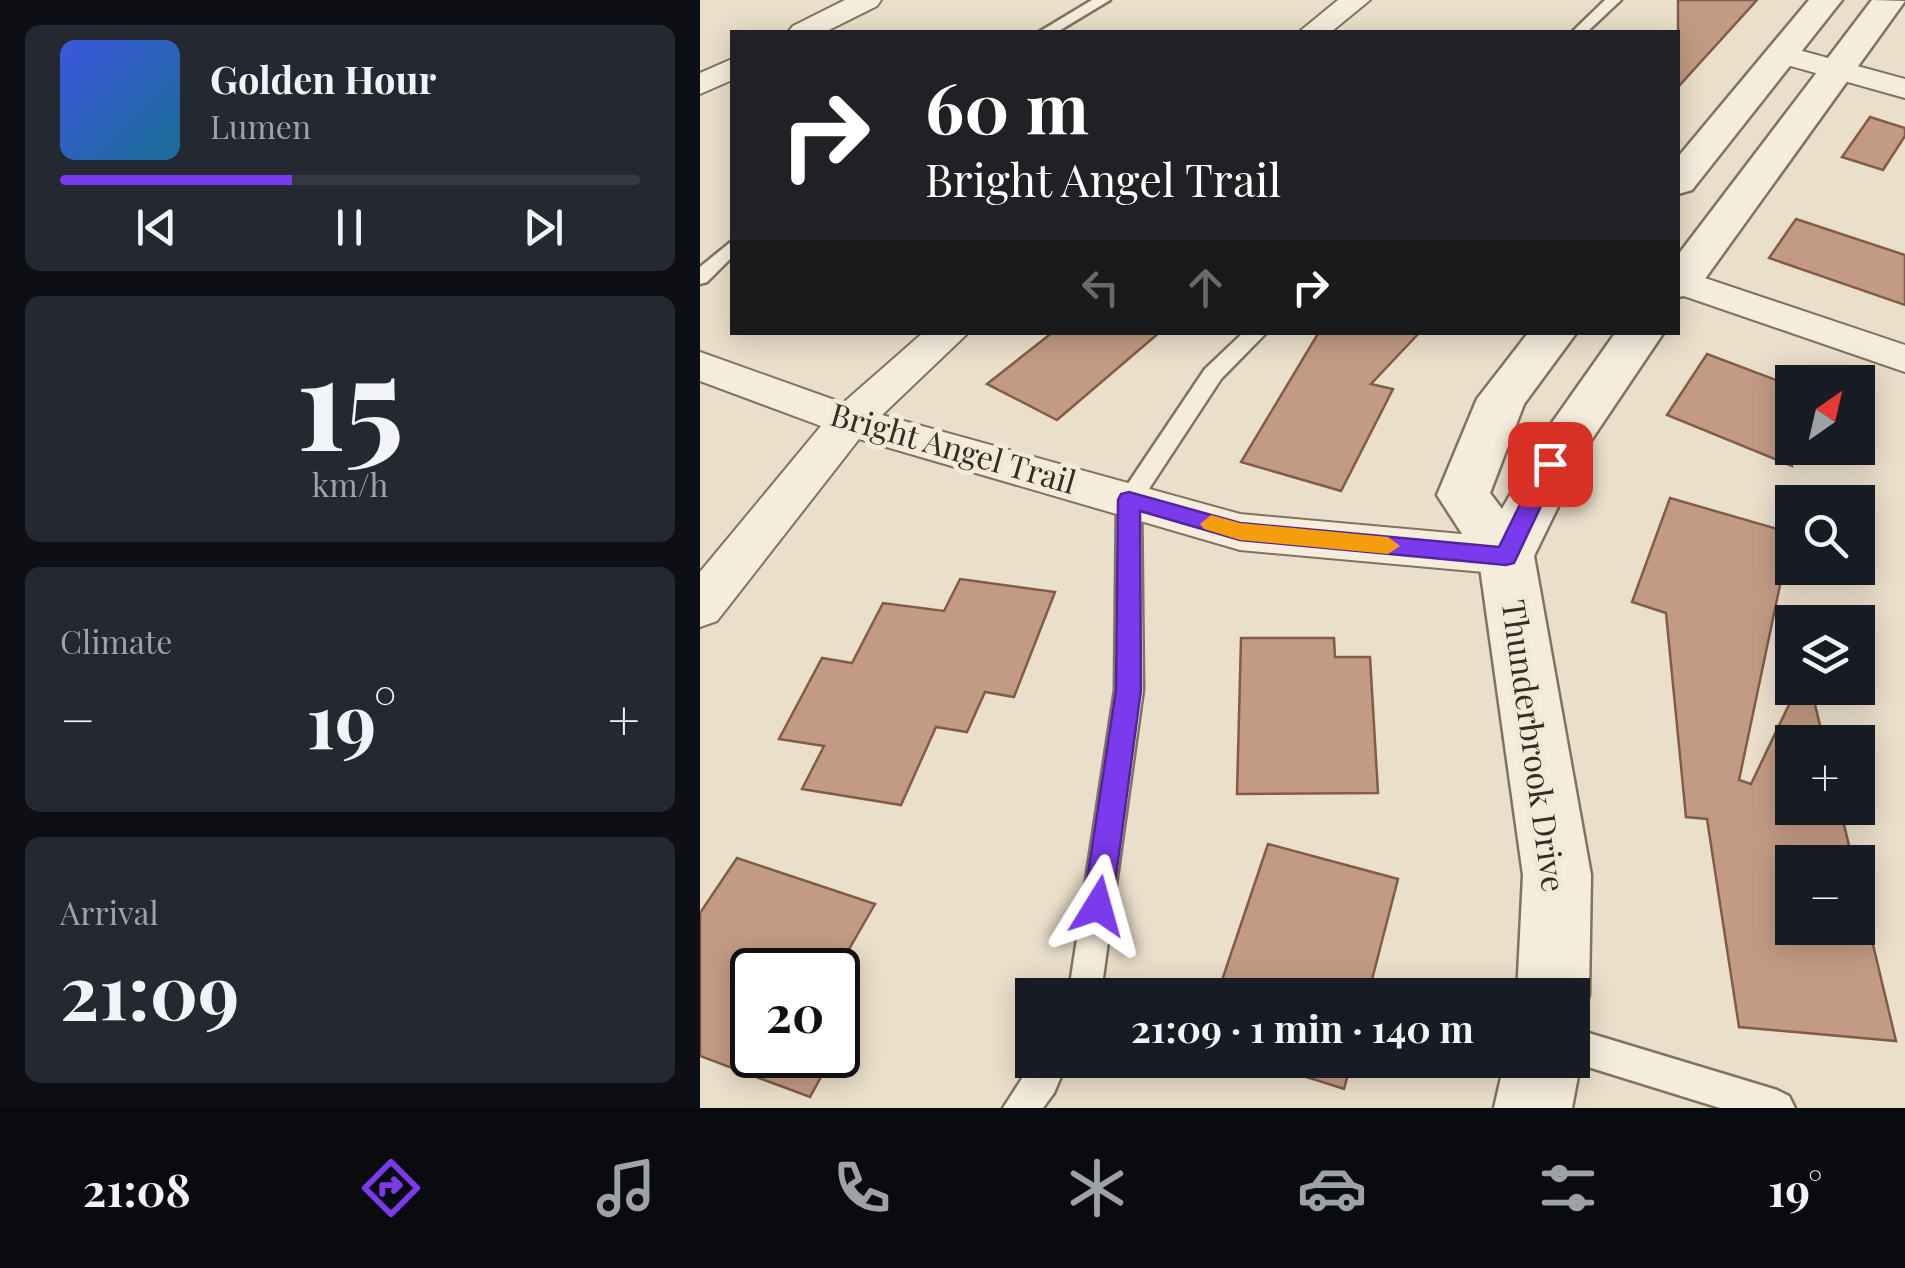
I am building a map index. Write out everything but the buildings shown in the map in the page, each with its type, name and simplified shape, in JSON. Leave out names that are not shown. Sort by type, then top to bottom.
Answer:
[{"type":"street","points":[[801,19],[830,19],[867,0]]},
{"type":"street","points":[[1316,30],[1356,0]]},
{"type":"street","points":[[1680,180],[1826,0]]},
{"type":"street","points":[[1680,279],[1889,0]]},
{"type":"street","points":[[1784,54],[1905,89]]},
{"type":"street","points":[[700,85],[730,69]]},
{"type":"street","points":[[1680,283],[1905,359]]},
{"type":"street","points":[[700,607],[849,421],[946,335]]},
{"type":"street","name":"Thunderbrook Drive","points":[[1552,335],[1501,399],[1463,495],[1506,556],[1557,875],[1553,978]]},
{"type":"street","name":"Thunderbrook Drive","points":[[1506,556],[1537,487],[1577,418],[1639,335]]},
{"type":"street","name":"Bright Angel Trail","points":[[700,366],[849,421],[1240,532],[1506,556]]},
{"type":"street","points":[[1533,1108],[1539,1078]]},
{"type":"lane","points":[[1050,30],[1103,0]]},
{"type":"lane","points":[[1581,30],[1614,0]]},
{"type":"lane","points":[[700,278],[730,249]]},
{"type":"lane","points":[[1087,978],[1129,690],[1129,500],[1212,374],[1254,335]]},
{"type":"lane","points":[[1590,1050],[1776,1108]]},
{"type":"lane","points":[[1021,1108],[1043,1078]]},
{"type":"slow traffic","points":[[1211,524],[1240,532],[1388,546]]},
{"type":"route","points":[[1098,906],[1129,690],[1129,500],[1240,532],[1506,556],[1550,464]]}]
